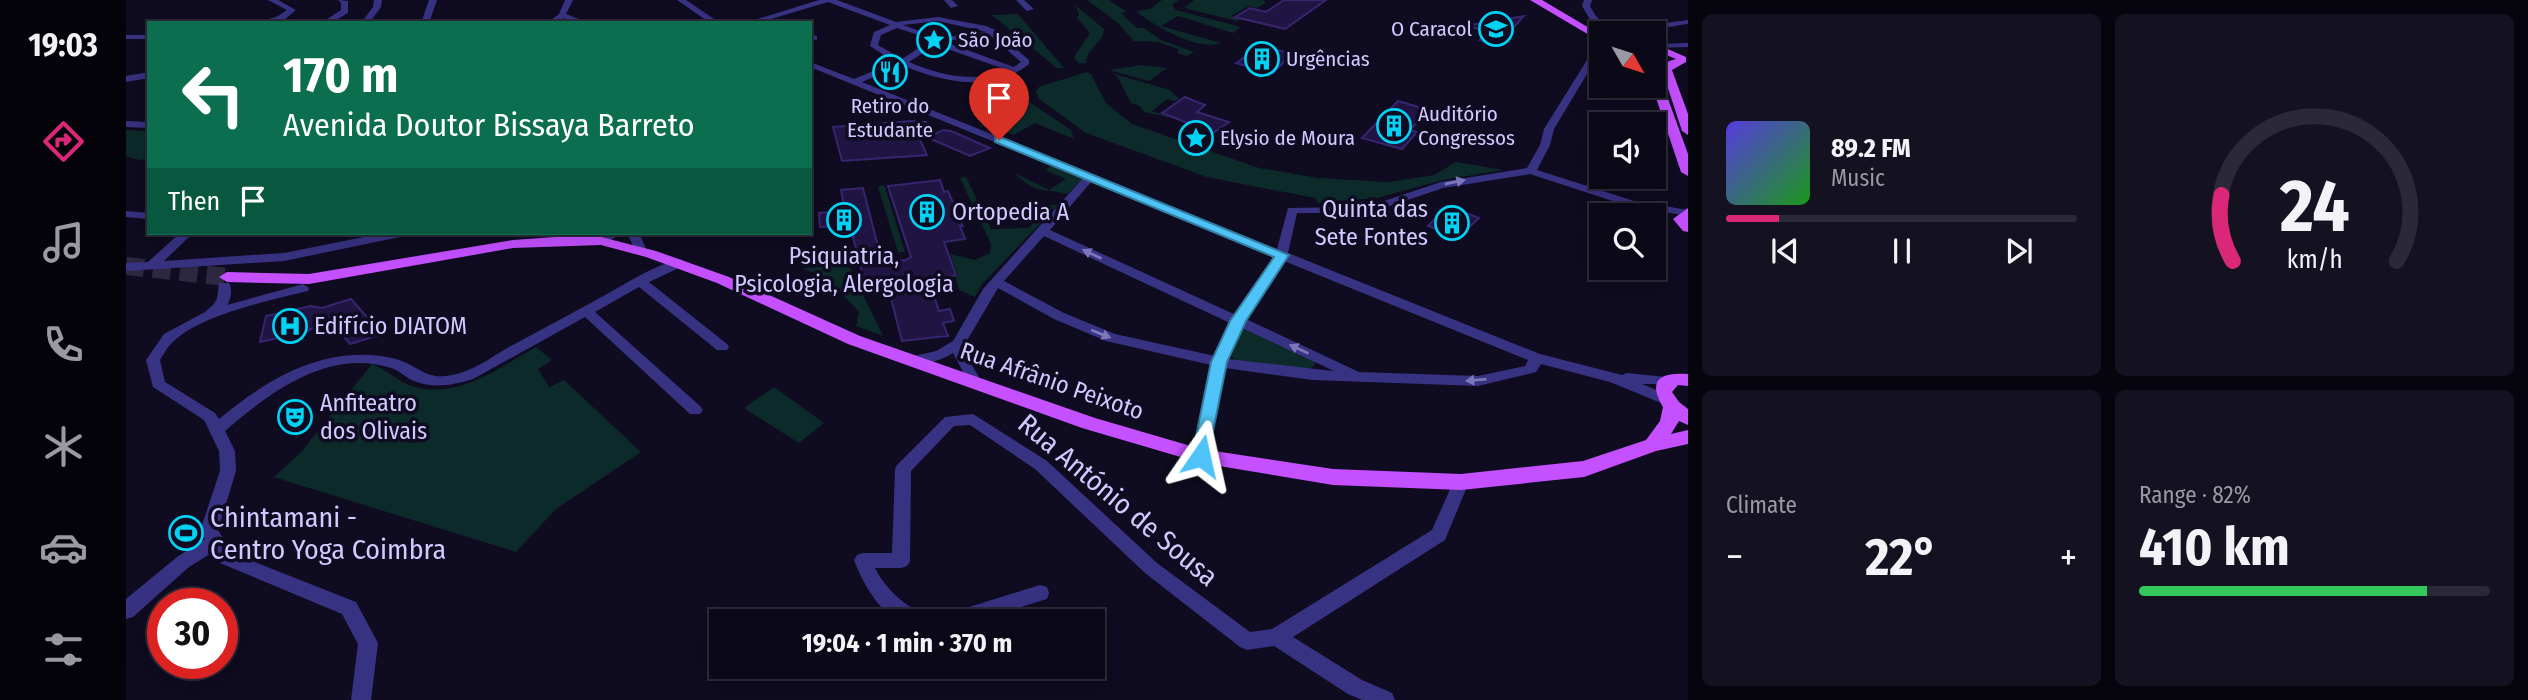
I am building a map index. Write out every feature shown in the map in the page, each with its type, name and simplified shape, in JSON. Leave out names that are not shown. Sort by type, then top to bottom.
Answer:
[{"type":"main road","points":[[1535,0],[1589,35]]},
{"type":"main road","points":[[1545,0],[1589,28]]},
{"type":"main road","points":[[1580,28],[1589,31]]},
{"type":"main road","points":[[1681,57],[1667,70],[1688,131]]},
{"type":"main road","points":[[1660,98],[1665,104]]},
{"type":"main road","points":[[1663,98],[1688,172]]},
{"type":"main road","points":[[490,248],[504,235]]},
{"type":"main road","points":[[530,235],[546,241]]},
{"type":"main road","name":"Rua Afrânio Peixoto","points":[[222,283],[309,279],[546,241],[616,240],[723,280],[854,340],[1090,423],[1201,456],[1333,477],[1461,482],[1584,469],[1653,445],[1688,437]]},
{"type":"main road","name":"Rua Afrânio Peixoto","points":[[222,283],[303,288],[512,252],[616,240]]},
{"type":"main road","points":[[1653,445],[1675,408],[1664,385],[1682,379]]},
{"type":"street","points":[[263,21],[281,18],[292,10],[272,0]]},
{"type":"street","points":[[328,21],[345,11],[345,3],[342,0]]},
{"type":"street","points":[[366,21],[377,7],[378,0]]},
{"type":"street","points":[[426,21],[433,0]]},
{"type":"street","points":[[554,21],[562,15],[569,0]]},
{"type":"street","points":[[681,0],[713,21]]},
{"type":"street","points":[[769,21],[829,0],[895,24],[927,41]]},
{"type":"street","points":[[1020,0],[1030,9]]},
{"type":"street","points":[[1588,0],[1586,6],[1596,21],[1605,26],[1619,29],[1688,22]]},
{"type":"street","points":[[562,15],[579,21]]},
{"type":"street","points":[[281,18],[288,21]]},
{"type":"street","points":[[942,39],[947,22],[945,19]]},
{"type":"street","points":[[945,19],[972,23],[995,33],[1026,62],[983,78],[960,80],[903,62],[874,46],[877,34],[895,24],[945,19]]},
{"type":"street","points":[[854,82],[903,62],[927,41],[995,33]]},
{"type":"street","points":[[126,37],[147,37]]},
{"type":"street","points":[[942,39],[1013,69]]},
{"type":"street","points":[[1666,46],[1688,45]]},
{"type":"street","points":[[1531,171],[1545,145],[1549,129],[1589,64]]},
{"type":"street","points":[[812,65],[1536,358],[1615,378],[1675,408]]},
{"type":"street","points":[[126,79],[147,75]]},
{"type":"street","points":[[126,124],[147,125]]},
{"type":"street","points":[[1201,456],[1219,362],[1238,321],[1282,255],[1292,210],[1353,210],[1383,205],[1441,185],[1531,171],[1687,220]]},
{"type":"street","points":[[911,361],[940,355],[958,344],[996,282],[1090,177]]},
{"type":"street","points":[[126,214],[147,216]]},
{"type":"street","points":[[1043,231],[1361,378]]},
{"type":"street","points":[[153,264],[185,235]]},
{"type":"street","points":[[126,267],[284,257],[390,235]]},
{"type":"street","points":[[634,235],[646,252],[644,279]]},
{"type":"street","points":[[216,430],[254,398],[296,371],[341,359],[370,358],[397,364],[422,379],[446,381],[468,376],[585,310],[679,263]]},
{"type":"street","points":[[644,279],[722,347]]},
{"type":"street","points":[[996,282],[1059,316],[1111,338],[1219,362],[1312,375],[1478,382],[1531,369],[1536,358]]},
{"type":"street","points":[[202,320],[221,306],[226,297],[222,283]]},
{"type":"street","points":[[303,288],[249,302],[202,320],[169,338],[153,360],[158,384],[210,417],[227,451],[228,471],[209,531],[215,542],[226,558],[348,608],[368,643],[361,700]]},
{"type":"street","points":[[585,310],[695,410]]},
{"type":"street","points":[[958,344],[961,360],[976,384]]},
{"type":"street","points":[[1615,378],[1682,379]]},
{"type":"street","name":"Rua António de Sousa","points":[[898,609],[891,605],[866,570],[863,559],[901,561],[903,469],[950,421],[973,419],[1041,465],[1150,568],[1247,641],[1276,637]]},
{"type":"street","points":[[1385,700],[1355,687],[1276,637],[1440,535],[1461,482]]},
{"type":"street","points":[[126,611],[183,562],[215,542]]},
{"type":"street","points":[[989,609],[1040,593]]},
{"type":"green space","points":[[1087,0],[1109,0],[1127,12],[1121,13],[1137,28],[1144,28],[1161,40],[1194,52],[1187,56],[1178,53],[1178,49],[1158,42],[1134,41],[1117,22]]},
{"type":"green space","points":[[1162,0],[1179,0],[1172,5],[1176,10],[1241,27],[1233,33],[1178,16],[1161,26],[1221,43],[1212,45],[1189,41],[1164,30],[1136,11],[1150,9]]},
{"type":"green space","points":[[1194,0],[1263,0],[1266,3],[1257,8],[1249,6],[1231,16],[1240,19],[1237,21],[1184,8]]},
{"type":"green space","points":[[1075,5],[1104,29],[1102,37],[1088,54],[1086,63],[1078,63],[1074,57],[1090,33],[1077,18],[1079,14]]},
{"type":"green space","points":[[1018,14],[1064,68],[1057,68],[992,15]]},
{"type":"green space","points":[[1141,65],[1167,68],[1149,81],[1109,70]]},
{"type":"green space","points":[[1086,72],[1091,74],[1106,103],[1132,124],[1259,168],[1318,178],[1388,182],[1434,175],[1456,162],[1504,170],[1443,180],[1377,198],[1318,203],[1315,198],[1207,177],[1086,133],[1039,99],[1036,92],[1039,87]]},
{"type":"green space","points":[[1111,73],[1170,90],[1179,99],[1167,99],[1152,111],[1177,119],[1144,112],[1140,106],[1131,103],[1117,76]]},
{"type":"green space","points":[[1018,81],[1028,86],[1024,91],[1028,101],[1071,130],[1074,139],[1035,123],[1014,135],[994,127],[979,126],[1014,108],[977,94]]},
{"type":"green space","points":[[126,130],[147,131],[147,159],[126,156]]},
{"type":"green space","points":[[1051,166],[1082,179],[1067,194],[1034,188],[1015,173],[1049,190],[1066,179],[1045,170]]},
{"type":"green space","points":[[966,177],[991,229],[1029,228],[1049,205],[1058,205],[982,284],[975,297],[959,290],[955,276],[958,275],[950,254],[975,260],[990,253],[991,244],[960,178]]},
{"type":"green space","points":[[883,185],[905,252],[898,252],[878,187]]},
{"type":"green space","points":[[847,265],[883,336],[856,326],[859,312],[827,278],[802,268]]},
{"type":"green space","points":[[1247,328],[1313,359],[1315,365],[1309,370],[1235,360],[1231,356],[1241,329]]},
{"type":"green space","points":[[536,347],[552,360],[538,369],[549,387],[564,380],[641,452],[556,509],[516,552],[274,477],[301,452],[372,364],[415,387],[447,389],[493,372]]},
{"type":"green space","points":[[774,387],[824,423],[799,443],[744,408]]},
{"type":"building","points":[[1284,0],[1326,0],[1285,29],[1235,17],[1250,8],[1266,12]]},
{"type":"building","name":"O Caracol","points":[[1524,16],[1499,43],[1480,40],[1488,31],[1465,26]]},
{"type":"building","name":"Urgências","points":[[1260,46],[1291,55],[1273,73],[1236,63]]},
{"type":"building","points":[[1185,97],[1205,105],[1197,112],[1229,122],[1213,133],[1162,113]]},
{"type":"building","name":"Auditório Congressos","points":[[1398,101],[1429,110],[1410,130],[1417,132],[1402,149],[1362,138]]},
{"type":"building","points":[[926,122],[933,135],[943,130],[951,131],[990,148],[970,156],[917,133],[927,155],[842,161],[833,127]]},
{"type":"building","points":[[940,180],[944,192],[948,191],[963,226],[960,226],[965,239],[944,242],[956,275],[929,281],[939,311],[950,309],[954,321],[943,323],[948,336],[902,341],[888,287],[866,289],[850,225],[820,227],[819,213],[845,211],[841,190],[863,188],[882,262],[906,260],[911,257],[888,186]]},
{"type":"building","name":"Quinta das Sete Fontes","points":[[1447,206],[1479,218],[1459,237],[1428,226]]},
{"type":"building","name":"Edifício DIATOM","points":[[351,299],[382,334],[350,344],[330,320],[291,339],[292,335],[260,342],[266,316],[311,306],[322,308]]},
{"type":"tunnel","points":[[126,266],[227,277]]},
{"type":"place","name":"O Caracol","points":[[1496,29]]},
{"type":"place","name":"São João","points":[[934,40]]},
{"type":"place","name":"Urgências","points":[[1262,59]]},
{"type":"place","name":"Retiro do Estudante","points":[[890,72]]},
{"type":"place","name":"Auditório Congressos","points":[[1394,126]]},
{"type":"place","name":"Elysio de Moura","points":[[1196,138]]},
{"type":"place","name":"Ortopedia A","points":[[927,212]]},
{"type":"place","name":"Psiquiatria, Psicologia, Alergologia","points":[[844,220]]},
{"type":"place","name":"Quinta das Sete Fontes","points":[[1452,223]]},
{"type":"place","name":"Edifício DIATOM","points":[[290,326]]},
{"type":"place","name":"Anfiteatro dos Olivais","points":[[295,417]]},
{"type":"place","name":"Chintamani - Centro Yoga Coimbra","points":[[186,533]]},
{"type":"route","points":[[999,140],[1282,255],[1238,321],[1219,362],[1201,456]]}]
